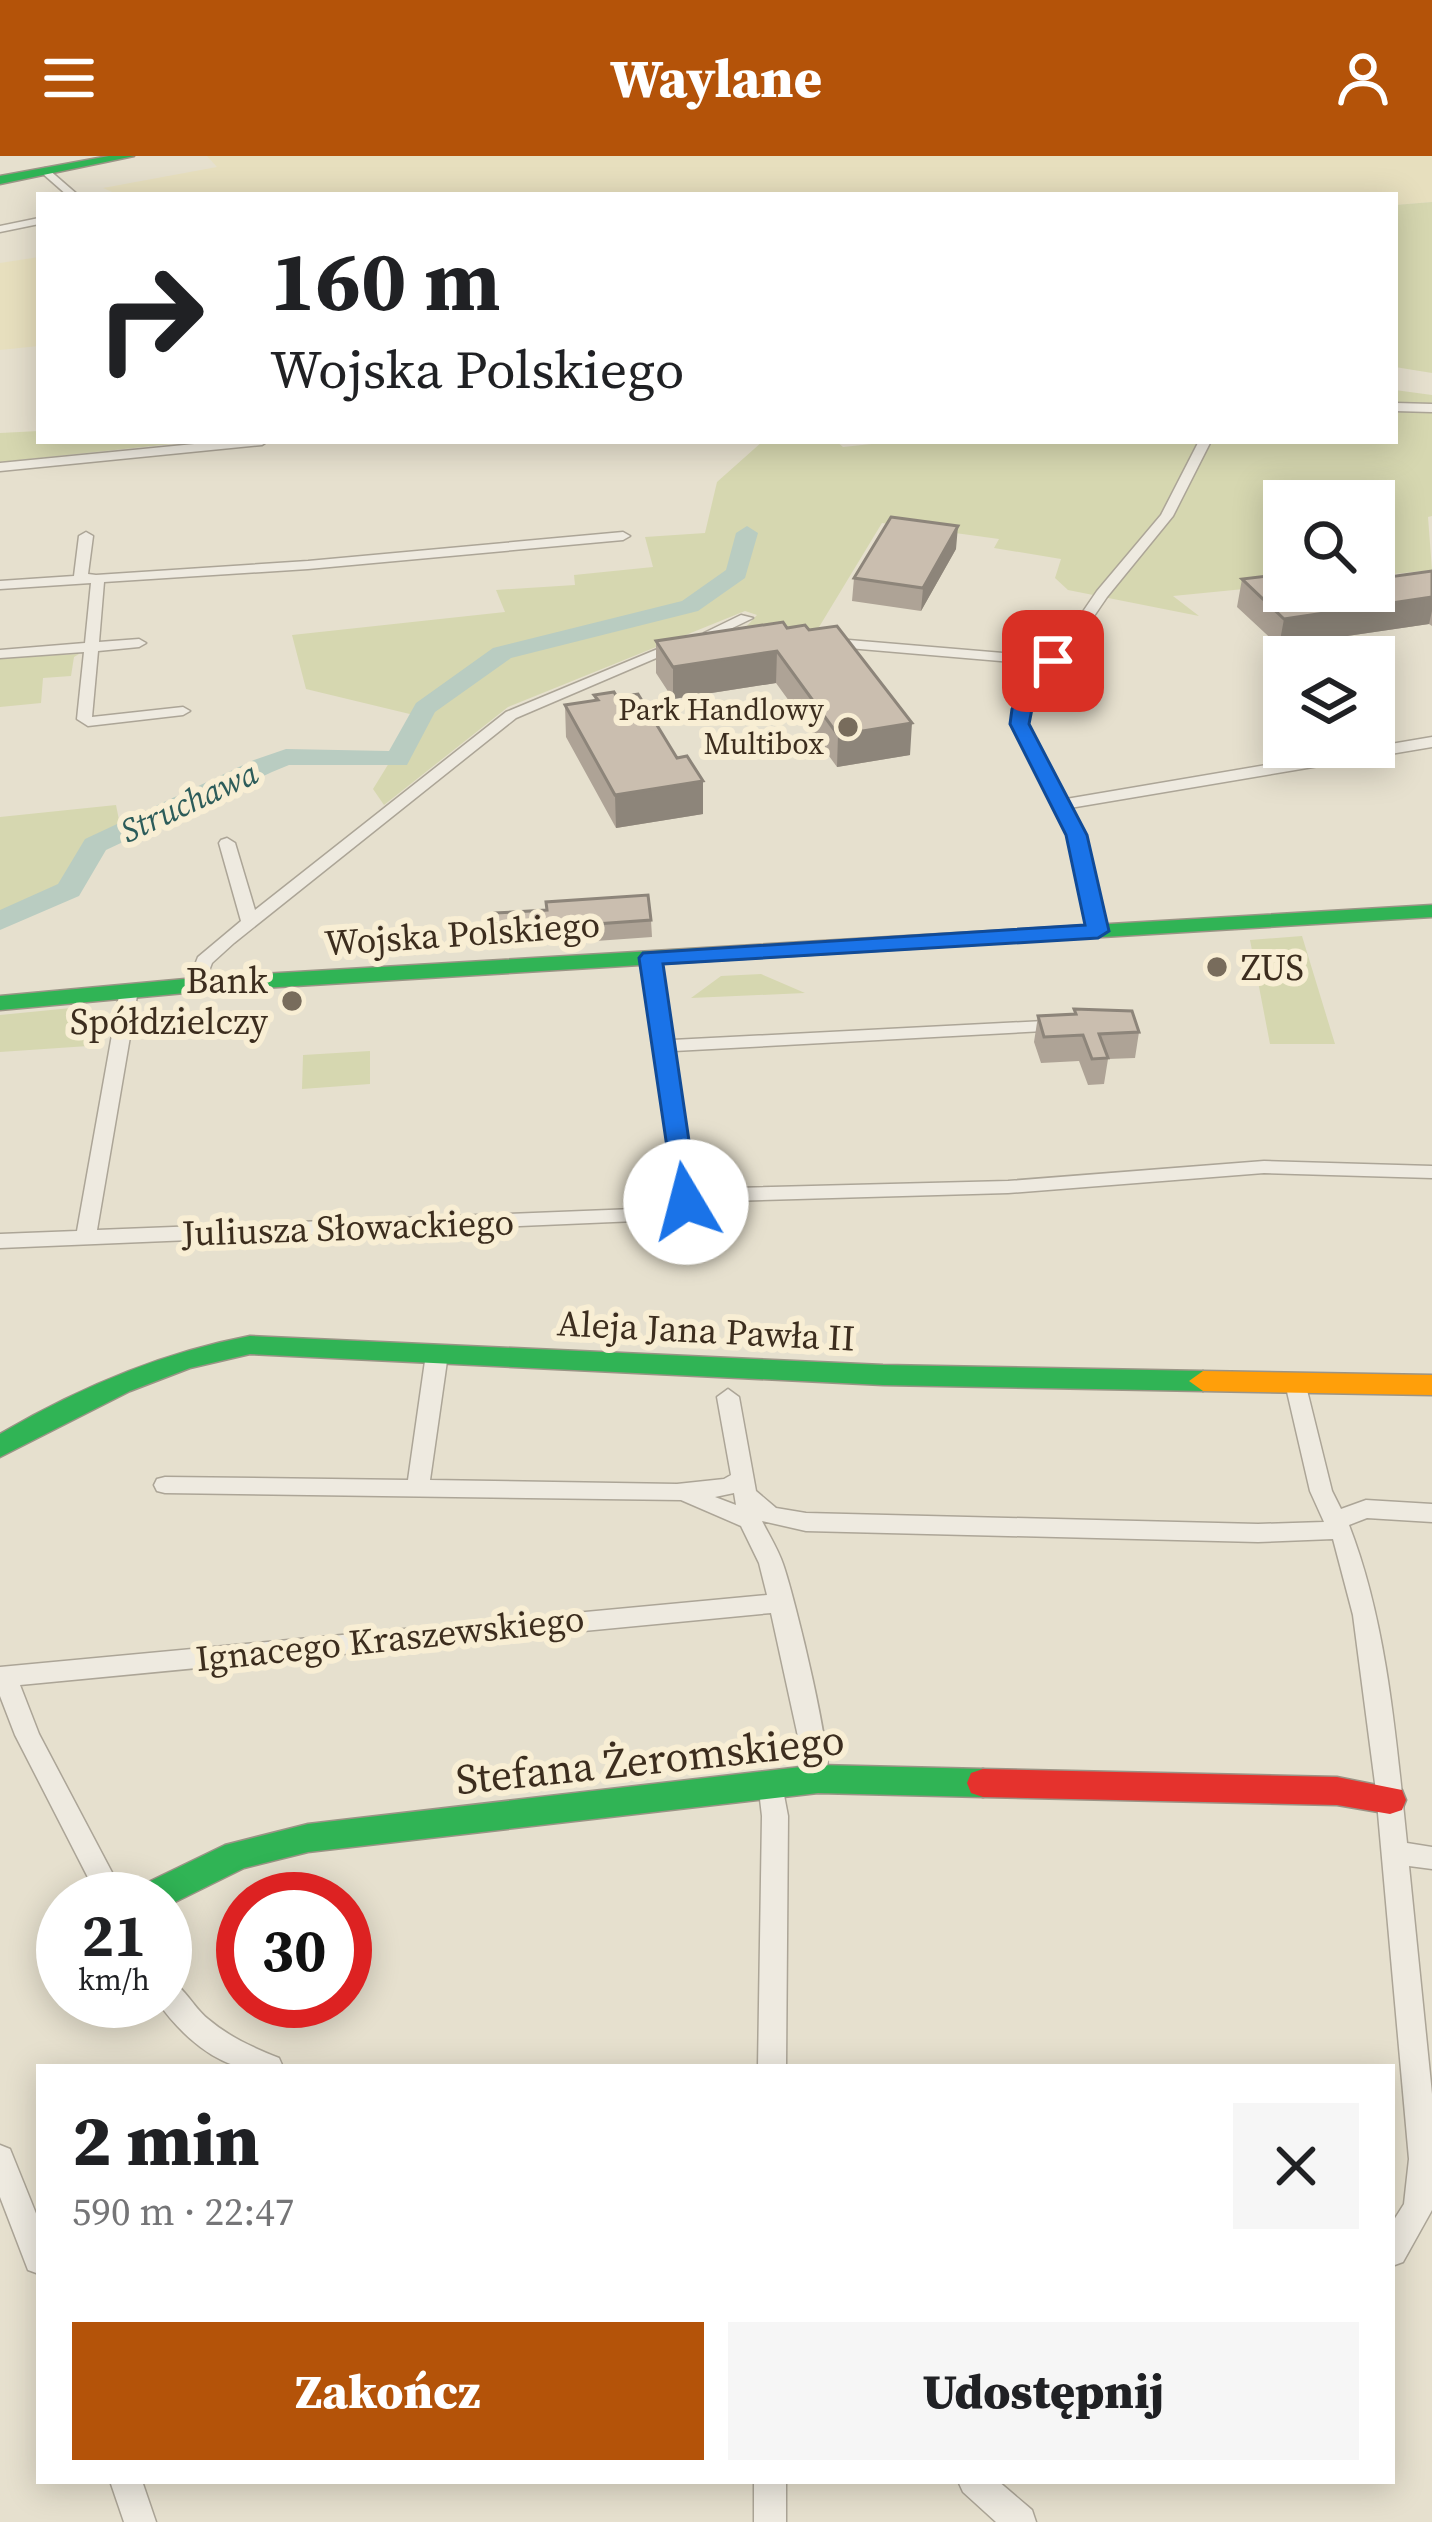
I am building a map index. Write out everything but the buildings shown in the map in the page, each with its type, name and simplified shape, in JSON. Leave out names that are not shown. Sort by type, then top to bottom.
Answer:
[{"type":"street","points":[[0,180],[128,156]]},
{"type":"street","points":[[45,171],[70,192]]},
{"type":"street","points":[[0,229],[36,222]]},
{"type":"street","points":[[1398,407],[1432,408]]},
{"type":"street","points":[[0,467],[232,444]]},
{"type":"street","points":[[1098,931],[1076,835],[1019,720],[1053,661],[1167,516],[1203,444]]},
{"type":"street","points":[[86,536],[81,577],[98,579]]},
{"type":"street","points":[[0,585],[334,563],[623,536]]},
{"type":"street","points":[[98,579],[84,719],[183,711]]},
{"type":"street","points":[[196,986],[207,957],[511,715],[746,618]]},
{"type":"street","points":[[711,633],[749,636]]},
{"type":"street","points":[[816,641],[1053,661]]},
{"type":"street","points":[[0,654],[139,643]]},
{"type":"street","points":[[1060,805],[1432,742]]},
{"type":"street","points":[[227,843],[250,923]]},
{"type":"street","name":"Wojska Polskiego","points":[[0,1004],[129,990],[1432,911]]},
{"type":"street","points":[[651,958],[687,1196]]},
{"type":"street","points":[[86,1237],[129,990]]},
{"type":"street","points":[[664,1046],[1081,1024]]},
{"type":"street","name":"Juliusza Słowackiego","points":[[0,1240],[660,1214],[678,1208],[687,1196],[985,1188],[1264,1167],[1432,1172]]},
{"type":"street","name":"Aleja Jana Pawła II","points":[[0,1447],[130,1378],[204,1352],[286,1344],[883,1375],[1432,1385]]},
{"type":"street","points":[[418,1488],[436,1354]]},
{"type":"street","points":[[1296,1383],[1321,1491],[1338,1526],[1365,1615],[1390,1800],[1424,2159],[1418,2208],[1395,2246]]},
{"type":"street","points":[[728,1397],[747,1498],[771,1563],[814,1742],[818,1779]]},
{"type":"street","points":[[165,1485],[676,1492],[747,1498]]},
{"type":"street","points":[[676,1492],[728,1486],[770,1515],[806,1522],[1258,1533],[1338,1526],[1351,1511],[1366,1509],[1432,1513]]},
{"type":"street","points":[[771,1563],[781,1532],[806,1522]]},
{"type":"street","name":"Ignacego Kraszewskiego","points":[[2,1677],[779,1603]]},
{"type":"street","points":[[2,1677],[27,1736],[99,1872]]},
{"type":"street","name":"Stefana Żeromskiego","points":[[192,1877],[237,1855],[292,1841],[771,1782],[818,1779],[1337,1791],[1390,1800]]},
{"type":"street","points":[[771,1782],[775,1816],[772,2064]]},
{"type":"street","points":[[1395,1853],[1432,1858]]},
{"type":"street","points":[[192,2023],[206,2037],[262,2064]]},
{"type":"street","points":[[0,2159],[36,2251]]},
{"type":"street","points":[[127,2484],[140,2522]]},
{"type":"street","points":[[770,2484],[770,2522]]},
{"type":"street","points":[[977,2484],[1019,2522]]},
{"type":"shaded area","points":[[207,156],[1432,156],[1432,202],[1398,205],[1398,192],[112,192],[103,188],[217,167]]},
{"type":"shaded area","points":[[36,257],[36,346],[0,350],[0,263]]},
{"type":"green space","points":[[1432,202],[1432,373],[1398,367],[1398,205]]},
{"type":"green space","points":[[1398,390],[1432,395],[1432,516],[1428,517],[1432,570],[1395,574],[1395,480],[1263,480],[1263,587],[1173,596],[1199,616],[1068,590],[1055,578],[1061,559],[994,548],[999,539],[882,523],[813,637],[745,628],[757,615],[745,611],[508,707],[384,805],[373,789],[418,716],[306,689],[292,635],[505,612],[496,590],[575,585],[574,575],[653,567],[645,537],[705,533],[717,482],[760,444],[1398,444]]},
{"type":"green space","points":[[36,431],[36,444],[171,444],[0,462],[0,433]]},
{"type":"green space","points":[[79,654],[74,657],[71,676],[43,678],[41,703],[0,707],[0,658]]},
{"type":"green space","points":[[116,805],[120,825],[89,845],[56,891],[0,914],[0,817]]},
{"type":"green space","points":[[1302,936],[1335,1044],[1270,1044],[1250,940]]},
{"type":"green space","points":[[761,974],[805,993],[691,998],[721,976]]},
{"type":"green space","points":[[71,1008],[105,1014],[103,1045],[0,1052],[0,1015]]},
{"type":"green space","points":[[370,1051],[370,1084],[302,1089],[303,1055]]},
{"type":"waterway","name":"Struchawa","points":[[0,921],[69,890],[95,845],[263,766],[286,757],[398,759],[425,708],[502,653],[690,606],[737,573],[747,533]]},
{"type":"traffic: fast","points":[[0,180],[128,156]]},
{"type":"traffic: fast","points":[[0,1003],[196,985],[1432,911]]},
{"type":"traffic: fast","points":[[0,1447],[59,1413],[151,1371],[250,1345],[883,1375],[1203,1381]]},
{"type":"traffic: fast","points":[[192,1877],[237,1855],[308,1838],[818,1779],[983,1783]]},
{"type":"traffic: slow","points":[[1203,1381],[1432,1385]]},
{"type":"traffic: jam","points":[[983,1783],[1337,1791],[1390,1800]]},
{"type":"place","name":"Park Handlowy Multibox","points":[[848,727]]},
{"type":"place","name":"ZUS","points":[[1217,967]]},
{"type":"place","name":"Bank Spółdzielczy","points":[[292,1001]]},
{"type":"route","points":[[686,1202],[651,958],[1098,931],[1076,835],[1019,724],[1022,709],[1053,661]]}]
